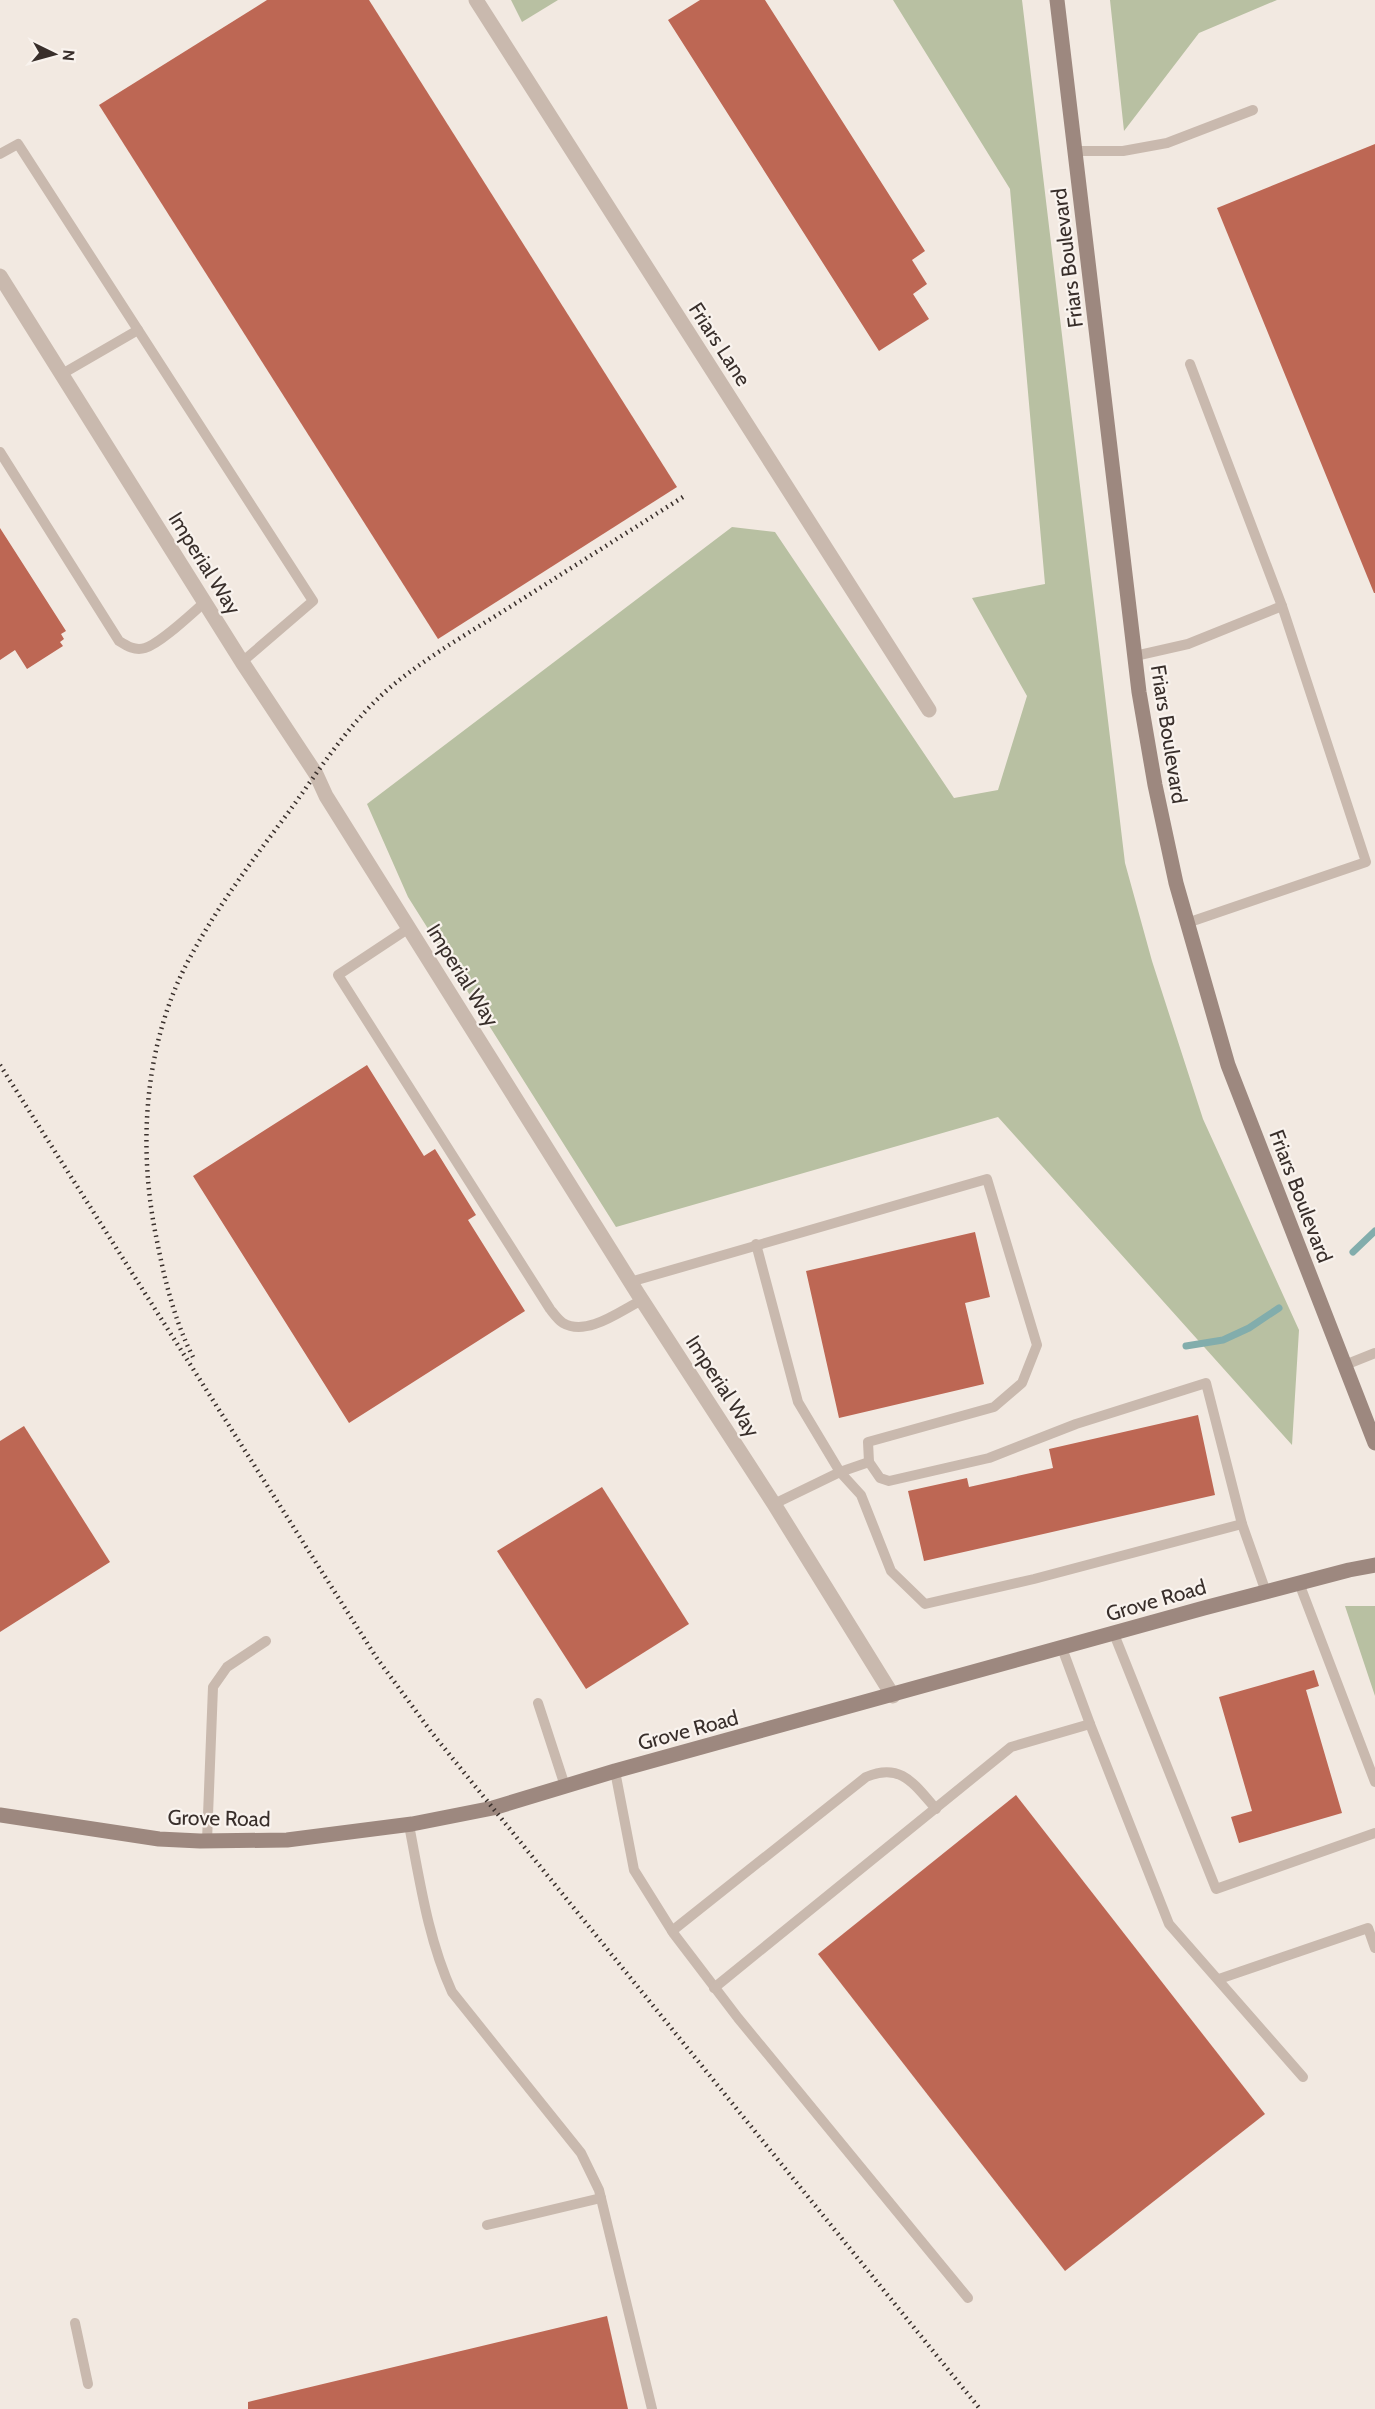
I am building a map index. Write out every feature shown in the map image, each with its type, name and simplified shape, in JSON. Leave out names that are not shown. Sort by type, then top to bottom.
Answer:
[{"type":"main road","name":"Friars Boulevard","points":[[1057,0],[1135,656],[1155,785],[1187,922],[1228,1065],[1375,1443]]},
{"type":"main road","name":"Grove Road","points":[[0,1815],[159,1839],[207,1841],[287,1840],[409,1825],[493,1808],[615,1771],[1299,1583],[1375,1565]]},
{"type":"street","name":"Friars Lane","points":[[476,0],[929,710]]},
{"type":"street","name":"Imperial Way","points":[[0,276],[242,662],[316,774],[326,796],[630,1282],[774,1504],[893,1696]]},
{"type":"lane","points":[[1075,151],[1123,151],[1167,143],[1252,110]]},
{"type":"lane","points":[[0,154],[18,144],[313,601],[242,662]]},
{"type":"lane","points":[[62,374],[138,330]]},
{"type":"lane","points":[[1187,922],[1366,862],[1282,606],[1190,364]]},
{"type":"lane","points":[[0,452],[119,641],[130,648],[145,648],[165,635],[205,602]]},
{"type":"lane","points":[[1135,656],[1188,644],[1282,606]]},
{"type":"lane","points":[[409,928],[338,975],[550,1309],[561,1322],[573,1327],[584,1327],[597,1323],[642,1300]]},
{"type":"lane","points":[[630,1282],[987,1179],[1036,1345],[1022,1383],[994,1407],[868,1442],[869,1462],[880,1478],[889,1481],[989,1458],[1077,1424],[1206,1383],[1242,1524],[1266,1592]]},
{"type":"lane","points":[[756,1244],[798,1402],[840,1472],[861,1495],[891,1571],[925,1604],[1034,1579],[1242,1524]]},
{"type":"lane","points":[[1345,1365],[1375,1353]]},
{"type":"lane","points":[[774,1504],[840,1472],[869,1462]]},
{"type":"lane","points":[[1299,1583],[1375,1782]]},
{"type":"lane","points":[[1114,1634],[1216,1889],[1375,1833]]},
{"type":"lane","points":[[207,1841],[213,1687],[226,1667],[267,1641]]},
{"type":"lane","points":[[1062,1648],[1169,1924],[1303,2077]]},
{"type":"lane","points":[[538,1703],[565,1786]]},
{"type":"lane","points":[[714,1988],[1011,1747],[1090,1724]]},
{"type":"lane","points":[[672,1931],[866,1777],[881,1770],[898,1773],[913,1782],[936,1809]]},
{"type":"lane","points":[[615,1771],[634,1870],[672,1931],[714,1988],[968,2298]]},
{"type":"lane","points":[[409,1825],[428,1923],[441,1966],[452,1992],[581,2152],[601,2198],[652,2409]]},
{"type":"lane","points":[[1219,1979],[1368,1928],[1375,1948]]},
{"type":"lane","points":[[487,2225],[601,2198]]},
{"type":"lane","points":[[75,2323],[88,2384]]},
{"type":"green space","points":[[511,0],[558,0],[522,22]]},
{"type":"green space","points":[[893,0],[1022,0],[1125,863],[1152,961],[1203,1119],[1299,1330],[1292,1445],[998,1117],[616,1227],[408,897],[367,804],[732,527],[775,532],[954,798],[998,790],[1027,696],[972,598],[1045,584],[1010,189]]},
{"type":"green space","points":[[1110,0],[1277,0],[1199,33],[1124,131]]},
{"type":"green space","points":[[1345,1606],[1375,1606],[1375,1696]]},
{"type":"building","points":[[267,0],[369,0],[677,487],[438,639],[99,105]]},
{"type":"building","points":[[700,0],[765,0],[925,251],[912,260],[927,284],[913,294],[929,319],[879,351],[668,20]]},
{"type":"building","points":[[1375,144],[1375,593],[1374,593],[1217,208]]},
{"type":"building","points":[[0,528],[66,631],[61,634],[64,639],[60,642],[63,646],[27,669],[15,650],[0,660]]},
{"type":"building","points":[[367,1065],[424,1156],[435,1149],[476,1215],[468,1220],[525,1311],[349,1423],[193,1176]]},
{"type":"building","points":[[975,1232],[990,1297],[965,1303],[984,1384],[839,1418],[806,1271]]},
{"type":"building","points":[[1198,1415],[1215,1495],[924,1561],[908,1491],[967,1478],[969,1487],[1053,1468],[1049,1449]]},
{"type":"building","points":[[24,1426],[110,1562],[0,1632],[0,1441]]},
{"type":"building","points":[[602,1487],[689,1624],[586,1689],[497,1551]]},
{"type":"building","points":[[1314,1670],[1319,1686],[1306,1690],[1342,1813],[1239,1843],[1231,1817],[1252,1811],[1219,1697]]},
{"type":"building","points":[[1016,1795],[1265,2114],[1065,2271],[818,1954]]},
{"type":"building","points":[[607,2316],[628,2409],[248,2409],[248,2402]]},
{"type":"waterway","points":[[1353,1252],[1375,1231]]},
{"type":"waterway","points":[[1186,1346],[1223,1340],[1249,1328],[1279,1308]]},
{"type":"railway","points":[[193,1357],[175,1313],[159,1251],[150,1202],[147,1133],[148,1098],[161,1030],[172,997],[197,945],[260,850],[349,730],[377,699],[436,653],[686,495]]},
{"type":"railway","points":[[0,1065],[376,1657],[432,1733],[980,2409]]}]
